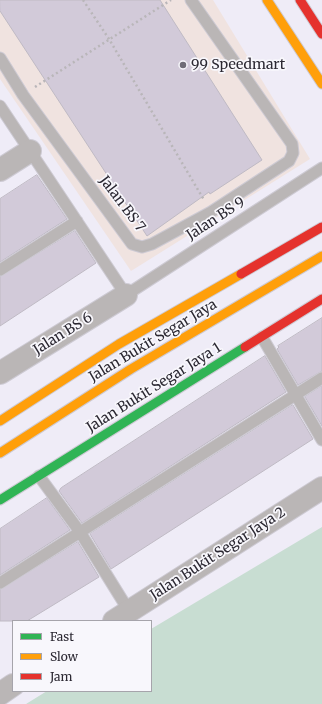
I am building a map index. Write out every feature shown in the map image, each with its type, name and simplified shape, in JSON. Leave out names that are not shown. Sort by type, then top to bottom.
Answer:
[{"type":"street","points":[[267,0],[322,84]]},
{"type":"street","points":[[300,0],[322,34]]},
{"type":"street","points":[[0,170],[30,151]]},
{"type":"street","name":"Jalan Bukit Segar Jaya","points":[[0,421],[119,344],[322,227]]},
{"type":"street","name":"Jalan Bukit Segar Jaya","points":[[0,453],[131,369],[322,256]]},
{"type":"street","name":"Jalan BS 6","points":[[0,373],[126,295]]},
{"type":"street","name":"Jalan Bukit Segar Jaya 1","points":[[0,500],[322,299]]},
{"type":"street","name":"Jalan Bukit Segar Jaya 2","points":[[121,616],[322,488]]},
{"type":"street","points":[[0,694],[12,687]]},
{"type":"lane","name":"Jalan BS 7","points":[[0,58],[23,95],[132,244],[142,247],[152,244],[211,212],[289,161],[293,153],[292,144],[191,0]]},
{"type":"lane","points":[[0,106],[126,295]]},
{"type":"lane","name":"Jalan BS 9","points":[[126,295],[322,168]]},
{"type":"lane","points":[[0,270],[77,221]]},
{"type":"lane","points":[[262,337],[322,440]]},
{"type":"lane","points":[[0,583],[322,378]]},
{"type":"lane","points":[[39,476],[80,532],[121,616]]},
{"type":"path","points":[[83,0],[109,39],[211,212]]},
{"type":"path","points":[[23,95],[171,0]]},
{"type":"shaded area","points":[[0,0],[213,0],[310,159],[131,271],[0,79]]},
{"type":"green space","points":[[322,527],[322,704],[26,704],[45,692],[152,692],[152,628]]},
{"type":"building","points":[[0,0],[160,0],[262,160],[210,194],[209,192],[147,236],[0,11]]},
{"type":"building","points":[[37,175],[67,219],[0,262],[0,199]]},
{"type":"building","points":[[75,231],[96,263],[0,326],[0,277]]},
{"type":"building","points":[[322,318],[322,371],[298,385],[277,349],[279,347],[278,346]]},
{"type":"building","points":[[265,356],[286,392],[82,523],[59,491],[61,488]]},
{"type":"building","points":[[322,386],[322,426],[305,397]]},
{"type":"building","points":[[293,405],[313,439],[111,569],[90,534]]},
{"type":"building","points":[[47,498],[70,530],[0,575],[0,529]]},
{"type":"building","points":[[78,542],[99,577],[29,620],[0,621],[0,590]]},
{"type":"traffic: fast","points":[[0,500],[245,347]]},
{"type":"traffic: slow","points":[[267,0],[322,84]]},
{"type":"traffic: slow","points":[[0,453],[131,369],[322,256]]},
{"type":"traffic: slow","points":[[0,421],[119,344],[241,274]]},
{"type":"traffic: jam","points":[[300,0],[322,34]]},
{"type":"traffic: jam","points":[[241,274],[322,227]]},
{"type":"traffic: jam","points":[[245,347],[322,299]]},
{"type":"place","name":"99 Speedmart","points":[[183,65]]}]
